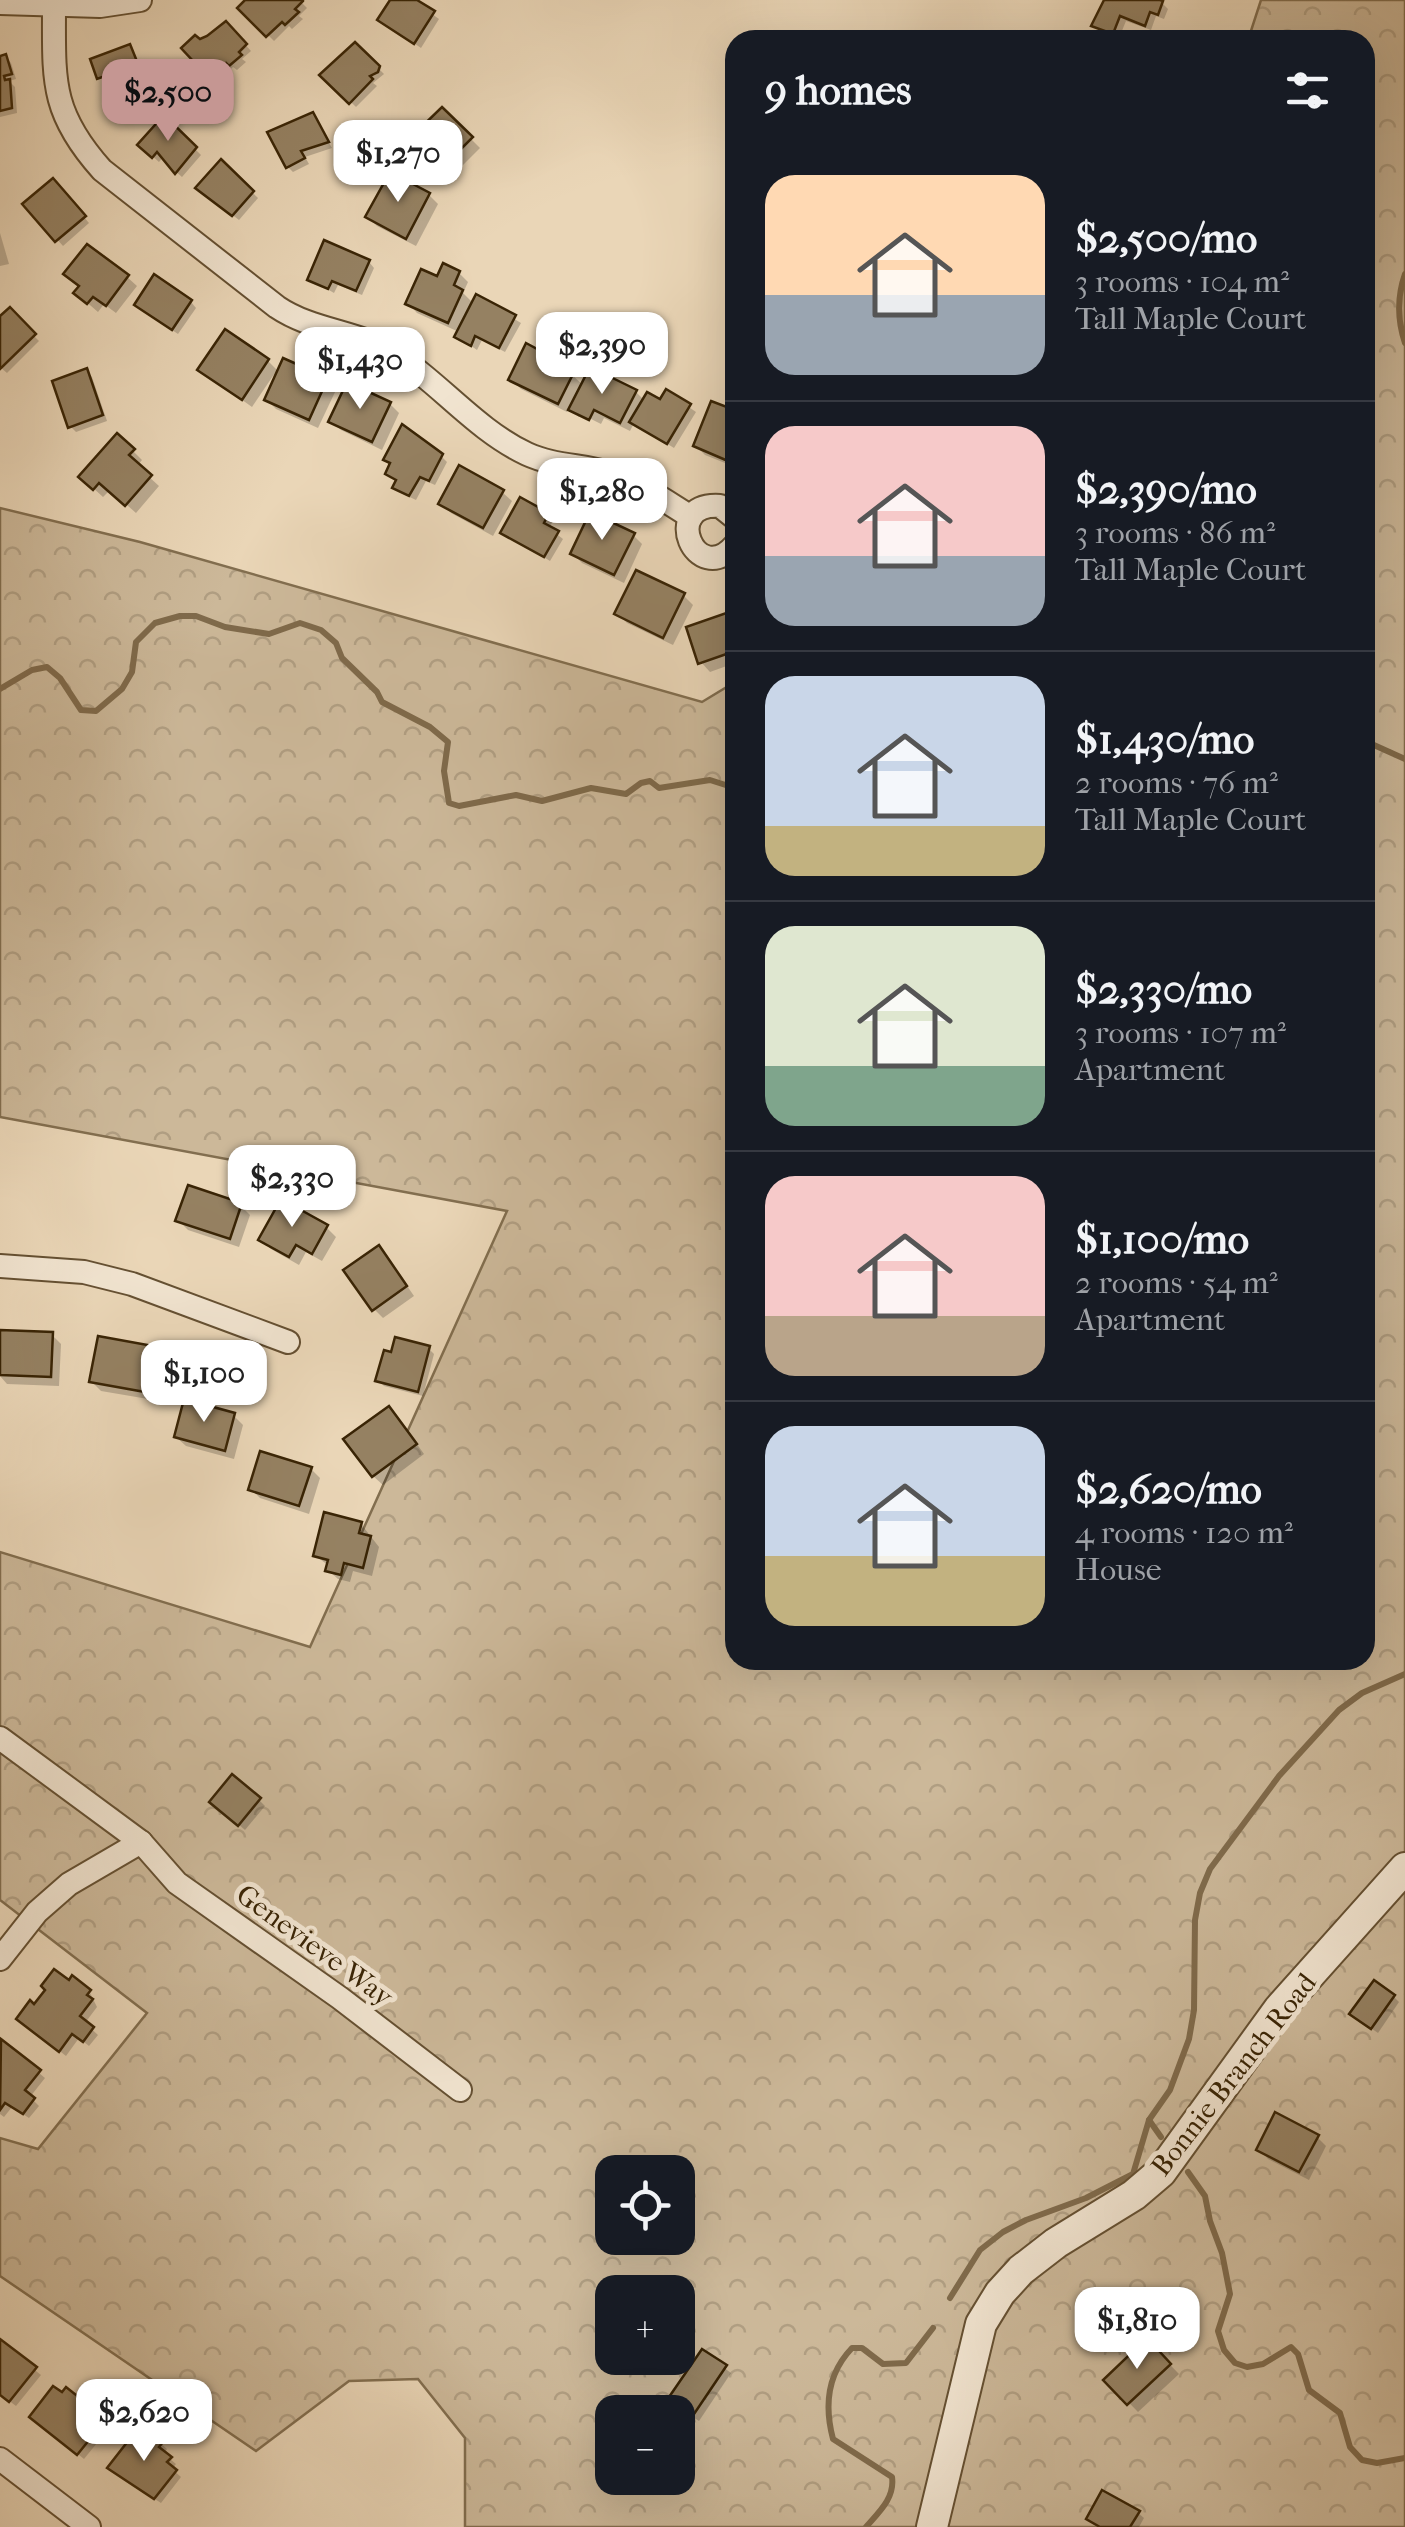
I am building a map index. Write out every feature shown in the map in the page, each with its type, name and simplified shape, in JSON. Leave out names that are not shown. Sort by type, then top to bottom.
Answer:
[{"type":"street","points":[[0,3],[100,6],[140,0]]},
{"type":"street","points":[[54,6],[58,102],[82,148],[102,170],[276,307],[296,320],[354,336],[398,356],[508,445],[532,456],[607,472],[691,517]]},
{"type":"street","points":[[725,510],[720,506],[700,508],[691,517],[687,536],[698,553],[708,558],[725,553]]},
{"type":"street","points":[[0,1266],[84,1272],[132,1284],[288,1342]]},
{"type":"street","name":"Genevieve Way","points":[[0,1738],[141,1842],[177,1883],[340,1998],[460,2090]]},
{"type":"street","points":[[0,1959],[37,1912],[69,1884],[141,1842]]},
{"type":"street","name":"Bonnie Branch Road","points":[[932,2527],[981,2324],[1000,2293],[1021,2270],[1056,2243],[1134,2195],[1161,2172],[1279,2008],[1405,1868]]},
{"type":"street","points":[[0,2459],[89,2527]]},
{"type":"green space","points":[[1261,0],[1405,0],[1405,2527],[465,2527],[465,2438],[418,2379],[349,2381],[256,2451],[0,2276],[0,2138],[38,2149],[147,2013],[0,1900],[0,1552],[310,1647],[507,1211],[0,1117],[0,508],[140,542],[702,702],[725,688],[725,1670],[1375,1670],[1375,30],[1251,30]]},
{"type":"building","points":[[245,0],[303,1],[295,9],[299,12],[266,37],[237,8]]},
{"type":"building","points":[[390,0],[417,0],[435,11],[414,44],[377,20]]},
{"type":"building","points":[[1104,0],[1163,1],[1158,15],[1150,12],[1145,26],[1120,16],[1115,30],[1091,26]]},
{"type":"building","points":[[226,21],[247,44],[239,52],[242,55],[209,78],[181,48],[195,35],[200,39],[207,36]]},
{"type":"building","points":[[355,42],[380,66],[349,104],[319,75]]},
{"type":"building","points":[[130,44],[138,64],[143,62],[150,81],[145,83],[148,92],[119,103],[108,75],[97,79],[90,59]]},
{"type":"building","points":[[6,54],[12,74],[4,76],[5,80],[10,79],[12,108],[0,111],[0,56]]},
{"type":"building","points":[[442,107],[473,137],[439,171],[408,140]]},
{"type":"building","points":[[313,112],[329,142],[301,151],[305,158],[286,168],[267,132]]},
{"type":"building","points":[[164,115],[197,147],[175,174],[157,152],[152,158],[137,145]]},
{"type":"building","points":[[221,159],[254,191],[232,216],[195,188]]},
{"type":"building","points":[[390,172],[430,193],[406,239],[365,217]]},
{"type":"building","points":[[53,178],[86,216],[55,242],[22,204]]},
{"type":"building","points":[[324,240],[370,260],[356,291],[332,281],[328,289],[307,280]]},
{"type":"building","points":[[87,244],[129,275],[106,306],[93,297],[87,304],[73,293],[79,286],[63,274]]},
{"type":"building","points":[[443,263],[460,271],[454,285],[463,290],[448,323],[405,304],[421,269],[437,276]]},
{"type":"building","points":[[154,274],[192,300],[172,330],[134,305]]},
{"type":"building","points":[[476,294],[516,315],[499,348],[475,336],[471,346],[454,337]]},
{"type":"building","points":[[10,307],[36,334],[0,369],[0,316]]},
{"type":"building","points":[[225,329],[269,359],[242,400],[197,370]]},
{"type":"building","points":[[526,343],[541,351],[545,344],[566,354],[560,365],[574,372],[558,404],[508,380]]},
{"type":"building","points":[[283,358],[328,378],[309,420],[264,400]]},
{"type":"building","points":[[590,367],[637,390],[620,423],[594,410],[589,420],[568,410]]},
{"type":"building","points":[[87,368],[103,415],[68,428],[52,381]]},
{"type":"building","points":[[347,382],[391,402],[372,442],[328,422]]},
{"type":"building","points":[[666,389],[691,404],[667,444],[629,422],[647,392],[660,399]]},
{"type":"building","points":[[711,401],[725,406],[725,460],[693,446]]},
{"type":"building","points":[[402,424],[443,454],[429,481],[420,477],[409,496],[392,488],[396,480],[385,474],[390,463],[383,460]]},
{"type":"building","points":[[117,433],[135,449],[129,455],[152,475],[125,506],[99,483],[93,490],[78,477]]},
{"type":"building","points":[[459,465],[504,490],[483,528],[438,504]]},
{"type":"building","points":[[520,497],[549,513],[544,523],[559,531],[544,557],[500,533]]},
{"type":"building","points":[[590,512],[635,533],[614,575],[570,554]]},
{"type":"building","points":[[636,570],[685,593],[663,638],[614,614]]},
{"type":"building","points":[[725,613],[725,655],[698,664],[686,627]]},
{"type":"building","points":[[188,1185],[242,1203],[230,1239],[175,1221]]},
{"type":"building","points":[[281,1199],[328,1225],[312,1254],[296,1245],[289,1257],[258,1240]]},
{"type":"building","points":[[379,1245],[407,1286],[372,1311],[343,1270]]},
{"type":"building","points":[[0,1330],[53,1332],[51,1377],[0,1375]]},
{"type":"building","points":[[98,1336],[153,1346],[145,1392],[89,1382]]},
{"type":"building","points":[[395,1337],[430,1346],[418,1392],[375,1381],[384,1350],[391,1352]]},
{"type":"building","points":[[184,1399],[235,1413],[225,1451],[174,1437]]},
{"type":"building","points":[[389,1406],[417,1444],[372,1477],[343,1439]]},
{"type":"building","points":[[260,1451],[312,1467],[299,1506],[248,1490]]},
{"type":"building","points":[[324,1512],[362,1522],[359,1533],[371,1536],[363,1568],[344,1563],[341,1575],[325,1571],[328,1560],[313,1556]]},
{"type":"building","points":[[232,1774],[261,1798],[238,1826],[209,1802]]},
{"type":"building","points":[[54,1969],[69,1980],[72,1975],[91,1990],[87,1995],[93,1999],[80,2016],[94,2027],[83,2042],[72,2034],[59,2052],[16,2019],[30,2000],[34,2004],[45,1990],[41,1986]]},
{"type":"building","points":[[1374,1980],[1395,1995],[1371,2029],[1349,2014]]},
{"type":"building","points":[[1,2039],[41,2070],[25,2090],[35,2098],[23,2114],[5,2103],[0,2110]]},
{"type":"building","points":[[1275,2112],[1319,2135],[1299,2172],[1256,2150]]},
{"type":"building","points":[[1147,2338],[1171,2364],[1127,2405],[1103,2380]]},
{"type":"building","points":[[0,2339],[37,2367],[9,2402],[0,2395]]},
{"type":"building","points":[[702,2349],[727,2365],[695,2413],[695,2395],[670,2395],[684,2375],[695,2375],[695,2359]]},
{"type":"building","points":[[53,2386],[62,2392],[66,2387],[81,2399],[87,2391],[106,2406],[99,2414],[106,2419],[77,2455],[29,2417]]},
{"type":"building","points":[[146,2429],[163,2442],[159,2447],[172,2457],[167,2462],[177,2470],[154,2499],[107,2468],[132,2436],[138,2440]]},
{"type":"building","points":[[1102,2490],[1140,2511],[1130,2527],[1100,2527],[1086,2519]]},
{"type":"waterway","points":[[1405,274],[1399,308],[1405,343]]},
{"type":"waterway","points":[[0,689],[32,670],[47,667],[60,678],[81,710],[96,711],[122,689],[132,672],[136,642],[155,623],[196,616],[225,627],[269,634],[300,623],[321,630],[336,643],[342,658],[377,692],[382,702],[430,727],[448,742],[444,771],[449,803],[459,806],[516,795],[542,801],[591,788],[626,794],[650,781],[659,788],[710,780],[725,785]]},
{"type":"waterway","points":[[1375,746],[1405,759]]},
{"type":"waterway","points":[[950,2298],[980,2250],[1003,2232],[1133,2174],[1149,2120],[1170,2090],[1189,2039],[1194,2010],[1195,1920],[1210,1869],[1279,1776],[1339,1710],[1362,1693],[1405,1674]]},
{"type":"waterway","points":[[1149,2120],[1161,2137]]},
{"type":"waterway","points":[[1188,2172],[1205,2196],[1222,2253],[1230,2294],[1218,2331],[1224,2350],[1235,2363],[1247,2367],[1263,2364],[1291,2347],[1298,2354],[1309,2390],[1340,2413],[1350,2447],[1362,2460],[1377,2463],[1405,2458]]},
{"type":"waterway","points":[[866,2527],[889,2498],[892,2477],[833,2439],[828,2402],[833,2379],[852,2348],[862,2348],[883,2364],[906,2363],[933,2328]]}]
